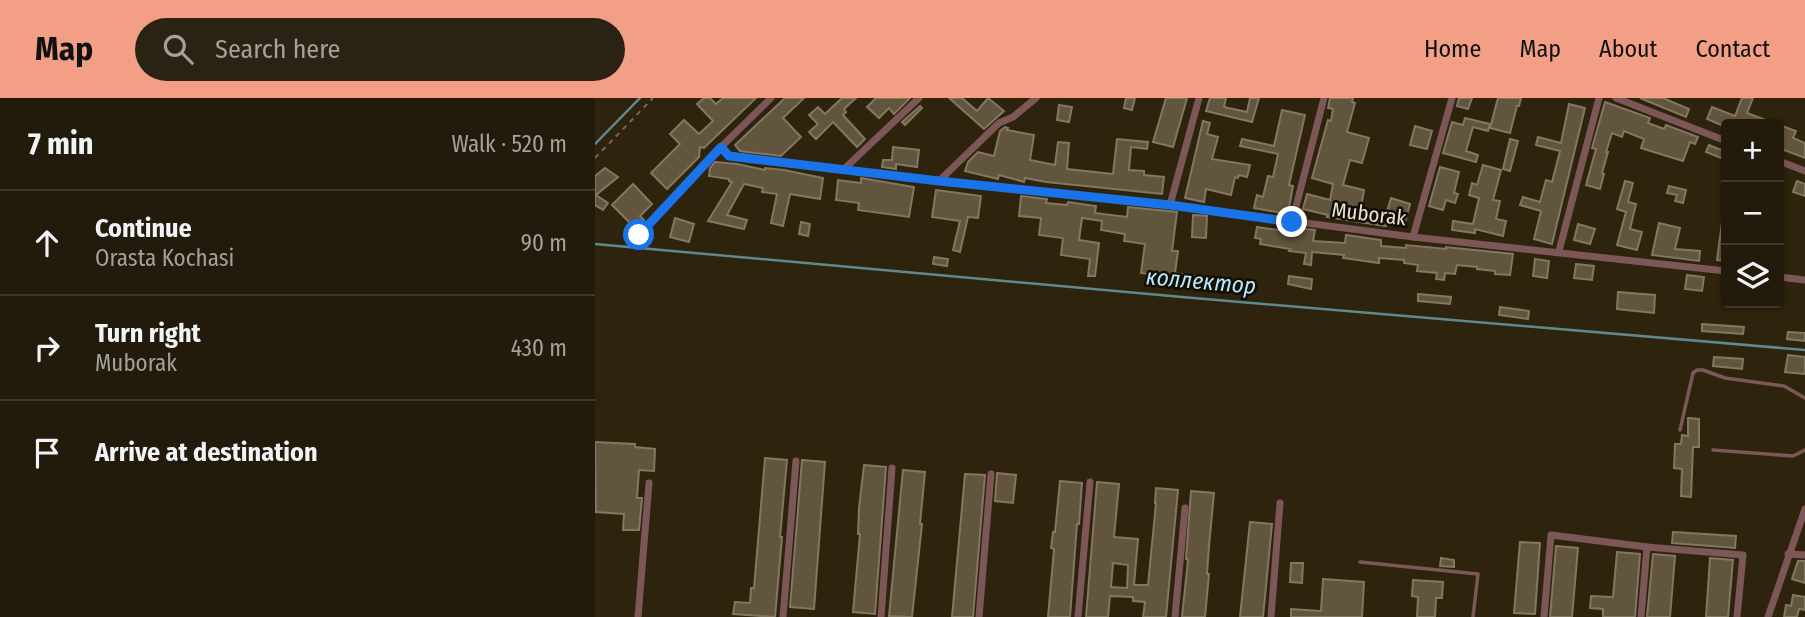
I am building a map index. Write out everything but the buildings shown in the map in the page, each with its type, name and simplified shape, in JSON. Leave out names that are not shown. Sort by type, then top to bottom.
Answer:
[{"type":"street","points":[[639,235],[771,98]]},
{"type":"street","points":[[843,170],[919,98]]},
{"type":"street","points":[[939,181],[999,123],[1013,117],[1036,98]]},
{"type":"street","points":[[1170,205],[1199,98]]},
{"type":"street","points":[[1292,222],[1324,98]]},
{"type":"street","points":[[1413,237],[1452,98]]},
{"type":"street","points":[[1559,251],[1599,98]]},
{"type":"street","points":[[1616,98],[1721,139]]},
{"type":"street","name":"Muborak","points":[[721,147],[729,156],[1170,205],[1413,237],[1721,270]]},
{"type":"street","points":[[1784,163],[1805,171]]},
{"type":"street","points":[[1784,278],[1805,280]]},
{"type":"street","points":[[783,617],[796,461]]},
{"type":"street","points":[[881,617],[892,468]]},
{"type":"street","points":[[979,617],[991,474]]},
{"type":"street","points":[[1077,617],[1090,482]]},
{"type":"street","points":[[638,617],[649,483]]},
{"type":"street","points":[[1271,617],[1280,503]]},
{"type":"street","points":[[1175,617],[1185,508]]},
{"type":"street","points":[[1768,617],[1805,509]]},
{"type":"street","points":[[1544,617],[1551,535],[1743,555],[1737,617]]},
{"type":"street","points":[[1641,617],[1647,547]]},
{"type":"street","points":[[1788,554],[1805,555]]},
{"type":"lane","points":[[1680,430],[1693,373],[1697,370],[1725,378],[1784,386],[1805,398]]},
{"type":"lane","points":[[1713,450],[1793,456],[1805,450]]},
{"type":"lane","points":[[1360,562],[1478,574],[1473,617]]},
{"type":"path","points":[[595,158],[653,98]]},
{"type":"waterway","points":[[595,144],[640,98]]},
{"type":"waterway","name":"коллектор","points":[[595,244],[1805,350]]},
{"type":"route","points":[[639,235],[721,147],[729,156],[1170,205],[1292,222]]}]
